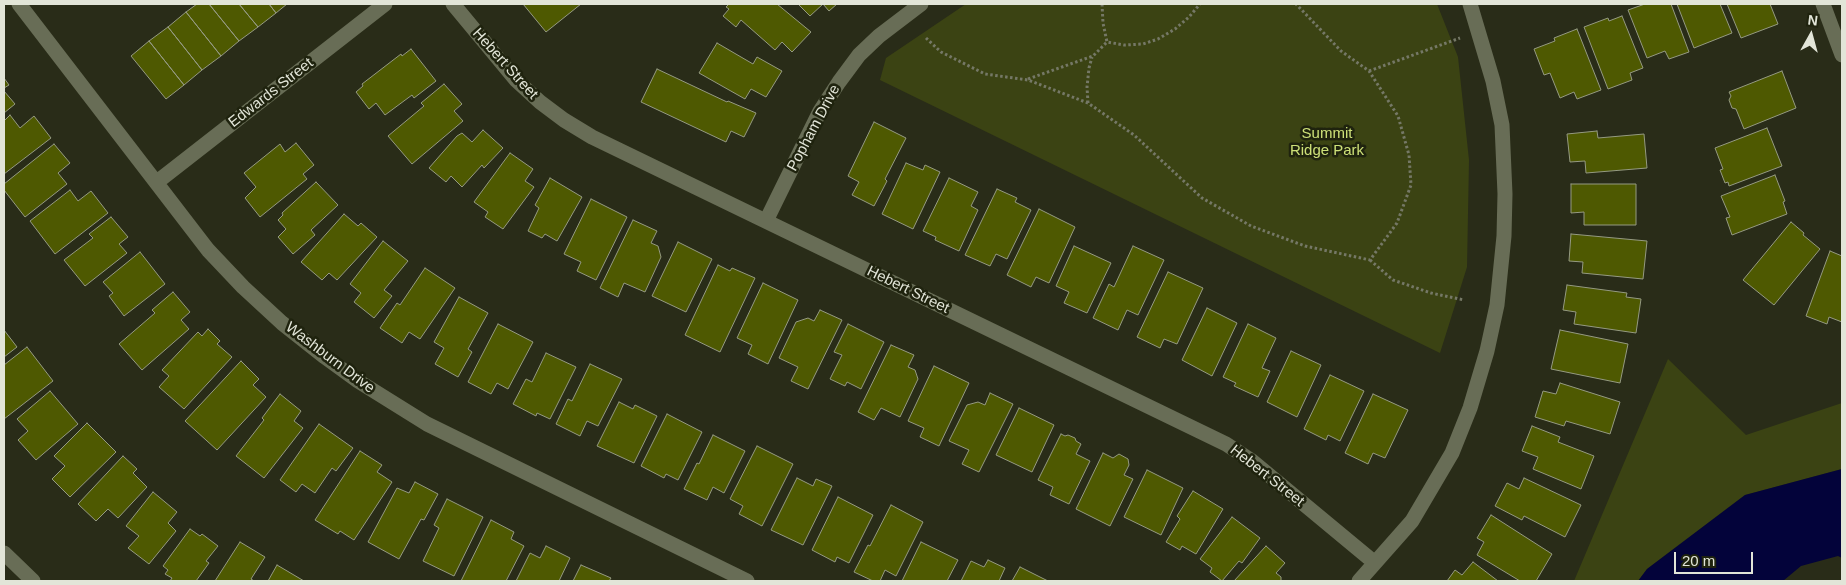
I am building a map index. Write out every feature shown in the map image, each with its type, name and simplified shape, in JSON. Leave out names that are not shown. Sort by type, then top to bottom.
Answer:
[{"type":"street","name":"Washburn Drive","points":[[19,4],[208,250],[243,287],[282,323],[358,381],[427,424],[747,581]]},
{"type":"street","name":"Edwards Street","points":[[157,182],[385,4]]},
{"type":"street","name":"Hebert Street","points":[[453,4],[516,80],[540,102],[564,120],[592,137],[1226,444],[1252,461],[1375,563]]},
{"type":"street","name":"Popham Drive","points":[[766,221],[820,111],[838,82],[859,55],[879,36],[920,4]]},
{"type":"street","points":[[1823,4],[1842,55]]},
{"type":"street","points":[[1359,581],[1412,522],[1452,452],[1470,408],[1487,351],[1496,305],[1504,236],[1505,194],[1502,125],[1493,80],[1473,5]]},
{"type":"street","points":[[4,553],[33,581]]},
{"type":"path","points":[[1102,4],[1107,42]]},
{"type":"path","points":[[1107,42],[1124,45],[1143,44],[1158,38],[1175,29],[1200,4]]},
{"type":"path","points":[[1296,4],[1341,51],[1369,71],[1398,116],[1408,155],[1411,185],[1397,223],[1370,260]]},
{"type":"path","points":[[926,38],[941,52],[985,74],[1028,80],[1088,103],[1134,135],[1202,198],[1223,212],[1251,226],[1305,246],[1370,260],[1393,280],[1430,293],[1464,300]]},
{"type":"path","points":[[1369,71],[1462,38]]},
{"type":"path","points":[[1028,80],[1092,56],[1107,42]]},
{"type":"path","points":[[1088,103],[1088,77],[1092,56]]},
{"type":"green space","name":"Summit Ridge Park","points":[[966,4],[1437,4],[1458,57],[1469,160],[1467,267],[1440,353],[880,80],[886,58]]},
{"type":"green space","points":[[1668,359],[1746,435],[1842,403],[1842,469],[1745,495],[1647,569],[1638,581],[1574,581]]},
{"type":"shaded area","points":[[1842,469],[1842,558],[1838,556],[1801,566],[1783,581],[1638,581],[1647,569],[1745,495]]},
{"type":"building","points":[[197,4],[209,4],[239,41],[221,56],[186,12]]},
{"type":"building","points":[[209,4],[239,4],[258,27],[239,41]]},
{"type":"building","points":[[239,4],[269,4],[276,13],[258,27]]},
{"type":"building","points":[[269,4],[287,4],[276,13]]},
{"type":"building","points":[[523,4],[581,4],[546,32]]},
{"type":"building","points":[[729,4],[777,4],[811,32],[792,52],[782,42],[775,50],[741,20],[736,27],[723,16],[729,9],[726,7]]},
{"type":"building","points":[[798,4],[823,4],[810,16]]},
{"type":"building","points":[[823,4],[837,4],[829,11]]},
{"type":"building","points":[[1645,4],[1671,4],[1689,52],[1669,59],[1665,51],[1647,58],[1628,10]]},
{"type":"building","points":[[1677,4],[1720,4],[1732,33],[1694,48]]},
{"type":"building","points":[[1727,4],[1770,4],[1778,24],[1741,38]]},
{"type":"building","points":[[186,12],[221,56],[202,70],[168,27]]},
{"type":"building","points":[[1622,16],[1643,68],[1630,73],[1632,80],[1608,89],[1584,27],[1608,18],[1609,21]]},
{"type":"building","points":[[168,27],[202,70],[184,85],[149,41]]},
{"type":"building","points":[[1577,29],[1601,90],[1577,99],[1574,92],[1560,98],[1550,73],[1544,75],[1534,49],[1555,41],[1554,38]]},
{"type":"building","points":[[149,41],[184,85],[166,99],[131,56]]},
{"type":"building","points":[[717,43],[753,64],[757,57],[782,71],[766,97],[751,89],[745,99],[699,73]]},
{"type":"building","points":[[411,49],[436,81],[414,98],[412,95],[385,115],[376,103],[369,109],[356,92],[363,86],[362,84],[401,54],[402,56]]},
{"type":"building","points":[[657,69],[727,102],[756,113],[744,137],[731,131],[726,142],[641,102]]},
{"type":"building","points":[[1782,71],[1796,108],[1744,129],[1736,109],[1732,108],[1729,92]]},
{"type":"building","points":[[4,78],[9,85],[4,88]]},
{"type":"building","points":[[444,84],[462,104],[454,111],[463,121],[412,164],[388,136],[424,106],[421,103]]},
{"type":"building","points":[[4,91],[15,104],[4,113]]},
{"type":"building","points":[[10,115],[20,128],[34,116],[51,138],[4,174],[4,121]]},
{"type":"building","points":[[874,122],[906,138],[885,179],[887,181],[874,206],[852,195],[859,182],[848,176]]},
{"type":"building","points":[[1767,128],[1782,166],[1729,186],[1728,182],[1725,183],[1720,170],[1723,169],[1715,148]]},
{"type":"building","points":[[483,130],[503,148],[484,168],[482,165],[462,187],[451,176],[446,182],[429,168],[457,136],[462,133],[472,142]]},
{"type":"building","points":[[1597,131],[1598,138],[1644,134],[1647,168],[1586,173],[1585,161],[1570,162],[1567,134]]},
{"type":"building","points":[[296,143],[314,165],[303,174],[307,179],[260,217],[245,198],[256,187],[244,173],[280,144],[285,152]]},
{"type":"building","points":[[54,144],[70,163],[58,173],[67,184],[25,217],[4,190],[4,184]]},
{"type":"building","points":[[510,153],[533,169],[525,181],[534,187],[503,229],[485,217],[488,212],[474,202]]},
{"type":"building","points":[[906,163],[923,170],[925,165],[940,172],[913,229],[882,214]]},
{"type":"building","points":[[1775,175],[1785,201],[1783,202],[1787,214],[1732,235],[1726,218],[1730,217],[1721,196]]},
{"type":"building","points":[[550,178],[582,197],[557,241],[545,234],[542,238],[528,231],[539,208],[535,205]]},
{"type":"building","points":[[949,178],[978,192],[971,206],[978,210],[959,251],[935,240],[936,237],[923,231]]},
{"type":"building","points":[[316,182],[338,205],[311,230],[315,235],[293,254],[278,237],[286,229],[278,220],[283,215],[282,213]]},
{"type":"building","points":[[1571,184],[1636,184],[1636,225],[1584,225],[1584,212],[1571,213]]},
{"type":"building","points":[[997,189],[1017,198],[1015,202],[1031,210],[1007,259],[996,254],[990,266],[965,255]]},
{"type":"building","points":[[70,190],[78,201],[91,191],[108,213],[55,254],[30,221]]},
{"type":"building","points":[[591,199],[627,217],[596,280],[577,271],[581,262],[564,254]]},
{"type":"building","points":[[1039,209],[1075,227],[1049,283],[1036,277],[1031,287],[1007,275]]},
{"type":"building","points":[[344,214],[358,226],[361,223],[377,237],[337,280],[329,273],[322,280],[301,262]]},
{"type":"building","points":[[111,217],[128,237],[119,244],[127,253],[85,286],[64,260],[93,238],[89,234]]},
{"type":"building","points":[[633,220],[657,231],[651,243],[658,246],[661,257],[645,292],[624,283],[618,297],[600,288]]},
{"type":"building","points":[[1791,222],[1820,249],[1774,305],[1743,280]]},
{"type":"building","points":[[1571,234],[1647,241],[1643,279],[1582,273],[1583,262],[1569,261]]},
{"type":"building","points":[[383,241],[408,261],[384,290],[392,296],[374,318],[354,302],[361,293],[350,284]]},
{"type":"building","points":[[678,242],[712,259],[686,312],[652,296]]},
{"type":"building","points":[[1074,246],[1111,263],[1087,313],[1064,303],[1069,292],[1056,286]]},
{"type":"building","points":[[1133,246],[1164,260],[1138,315],[1127,310],[1118,330],[1093,318],[1109,284],[1114,287]]},
{"type":"building","points":[[1830,251],[1842,256],[1842,322],[1829,317],[1827,324],[1806,316]]},
{"type":"building","points":[[140,252],[165,284],[124,316],[109,296],[113,293],[103,282]]},
{"type":"building","points":[[718,265],[730,271],[732,268],[755,278],[720,352],[685,335]]},
{"type":"building","points":[[425,268],[455,288],[420,339],[409,332],[402,343],[380,328],[397,303],[400,305]]},
{"type":"building","points":[[1168,272],[1203,288],[1177,344],[1164,339],[1160,348],[1137,337]]},
{"type":"building","points":[[763,283],[798,300],[768,364],[748,354],[752,345],[737,338]]},
{"type":"building","points":[[1567,285],[1627,293],[1626,297],[1641,299],[1636,333],[1574,324],[1576,312],[1563,310]]},
{"type":"building","points":[[173,292],[190,312],[181,320],[189,329],[142,370],[119,344],[155,313],[152,310]]},
{"type":"building","points":[[459,297],[488,313],[468,349],[472,352],[458,377],[435,364],[444,348],[434,342]]},
{"type":"building","points":[[1207,308],[1237,323],[1212,376],[1182,360]]},
{"type":"building","points":[[820,310],[842,320],[808,389],[791,381],[798,367],[779,358],[796,322],[808,318],[814,321]]},
{"type":"building","points":[[498,324],[533,342],[508,389],[497,383],[491,394],[468,382]]},
{"type":"building","points":[[848,324],[884,342],[861,389],[847,382],[845,386],[830,379],[842,355],[834,352]]},
{"type":"building","points":[[1248,324],[1276,338],[1262,368],[1270,371],[1258,397],[1234,386],[1236,383],[1223,377]]},
{"type":"building","points":[[208,329],[220,341],[217,344],[232,357],[184,409],[159,387],[169,376],[162,370],[198,332],[202,336]]},
{"type":"building","points":[[4,330],[17,347],[4,357]]},
{"type":"building","points":[[1560,330],[1628,344],[1620,383],[1551,369]]},
{"type":"building","points":[[891,345],[914,355],[908,367],[915,370],[918,379],[900,417],[881,408],[874,420],[858,412]]},
{"type":"building","points":[[27,347],[53,381],[4,419],[4,365]]},
{"type":"building","points":[[1291,351],[1321,365],[1297,417],[1267,402]]},
{"type":"building","points":[[546,353],[576,367],[550,419],[537,413],[536,416],[513,404],[526,379],[532,382]]},
{"type":"building","points":[[241,361],[259,379],[253,385],[266,397],[217,450],[185,421]]},
{"type":"building","points":[[590,364],[622,379],[598,426],[587,421],[580,436],[556,424],[568,399],[572,401]]},
{"type":"building","points":[[934,366],[969,383],[939,446],[920,437],[924,428],[908,421]]},
{"type":"building","points":[[1330,375],[1364,391],[1340,441],[1328,435],[1326,440],[1304,429]]},
{"type":"building","points":[[1560,383],[1620,402],[1610,434],[1566,421],[1564,426],[1535,417],[1543,391],[1556,394]]},
{"type":"building","points":[[50,391],[78,424],[36,460],[18,440],[28,431],[17,419]]},
{"type":"building","points":[[990,393],[1013,404],[979,472],[962,464],[969,450],[949,441],[967,405],[978,402],[985,405]]},
{"type":"building","points":[[280,394],[301,411],[294,421],[303,428],[264,478],[236,456],[264,420],[262,418]]},
{"type":"building","points":[[1373,394],[1408,410],[1385,458],[1373,453],[1368,464],[1345,453]]},
{"type":"building","points":[[619,402],[633,409],[635,405],[657,416],[634,463],[597,446]]},
{"type":"building","points":[[1019,408],[1054,425],[1032,472],[996,455]]},
{"type":"building","points":[[667,414],[702,432],[678,480],[666,474],[664,478],[641,466]]},
{"type":"building","points":[[87,423],[116,452],[70,497],[52,479],[65,466],[54,456]]},
{"type":"building","points":[[319,424],[353,448],[336,471],[332,468],[315,493],[302,484],[296,492],[280,480]]},
{"type":"building","points":[[1532,426],[1560,437],[1558,442],[1594,456],[1581,489],[1533,469],[1538,457],[1522,451]]},
{"type":"building","points":[[1061,434],[1075,438],[1081,444],[1076,454],[1090,461],[1069,504],[1050,495],[1053,487],[1038,480]]},
{"type":"building","points":[[713,435],[745,451],[724,493],[713,487],[707,500],[684,489]]},
{"type":"building","points":[[757,446],[793,464],[762,526],[739,514],[743,506],[730,499]]},
{"type":"building","points":[[360,451],[382,465],[377,472],[392,482],[354,540],[340,531],[338,534],[315,520]]},
{"type":"building","points":[[1103,453],[1113,458],[1119,454],[1128,459],[1129,465],[1124,475],[1133,479],[1110,526],[1076,509]]},
{"type":"building","points":[[123,456],[137,469],[133,473],[147,487],[118,518],[108,509],[96,521],[78,504]]},
{"type":"building","points":[[1147,470],[1183,488],[1161,535],[1124,517]]},
{"type":"building","points":[[797,478],[813,486],[816,479],[832,486],[803,545],[771,530]]},
{"type":"building","points":[[1524,478],[1581,505],[1565,537],[1524,516],[1522,520],[1495,506],[1507,483],[1519,489]]},
{"type":"building","points":[[415,482],[438,494],[424,520],[421,519],[399,559],[368,542],[397,488],[409,493]]},
{"type":"building","points":[[1193,491],[1223,509],[1196,554],[1182,546],[1180,550],[1166,542],[1180,519],[1177,516]]},
{"type":"building","points":[[153,492],[177,512],[168,523],[176,531],[149,564],[128,548],[139,536],[126,526]]},
{"type":"building","points":[[838,497],[873,515],[849,563],[837,557],[835,562],[812,550]]},
{"type":"building","points":[[447,499],[483,517],[454,576],[423,561],[439,528],[434,525]]},
{"type":"building","points":[[891,505],[923,522],[896,576],[885,570],[880,581],[873,581],[854,572]]},
{"type":"building","points":[[1491,515],[1552,554],[1536,581],[1520,581],[1477,555],[1484,542],[1477,538]]},
{"type":"building","points":[[1232,517],[1260,538],[1242,563],[1239,561],[1222,581],[1210,572],[1212,568],[1200,559]]},
{"type":"building","points":[[491,520],[514,532],[511,539],[524,546],[506,581],[461,581]]},
{"type":"building","points":[[190,529],[200,536],[202,534],[218,546],[206,561],[209,563],[196,581],[170,581],[172,578],[165,574],[168,570],[163,566]]},
{"type":"building","points":[[240,542],[265,557],[251,579],[254,581],[215,581]]},
{"type":"building","points":[[921,542],[958,560],[947,581],[902,581]]},
{"type":"building","points":[[546,546],[570,558],[559,581],[516,581],[530,553],[540,558]]},
{"type":"building","points":[[1266,546],[1285,563],[1276,573],[1281,577],[1281,581],[1234,581]]},
{"type":"building","points":[[988,560],[1005,568],[999,581],[961,581],[971,561],[984,567]]},
{"type":"building","points":[[1473,562],[1498,581],[1447,581],[1455,570],[1462,575]]},
{"type":"building","points":[[277,565],[304,581],[268,581]]},
{"type":"building","points":[[581,565],[611,578],[609,581],[573,581]]},
{"type":"building","points":[[1020,567],[1048,581],[1012,581]]}]
